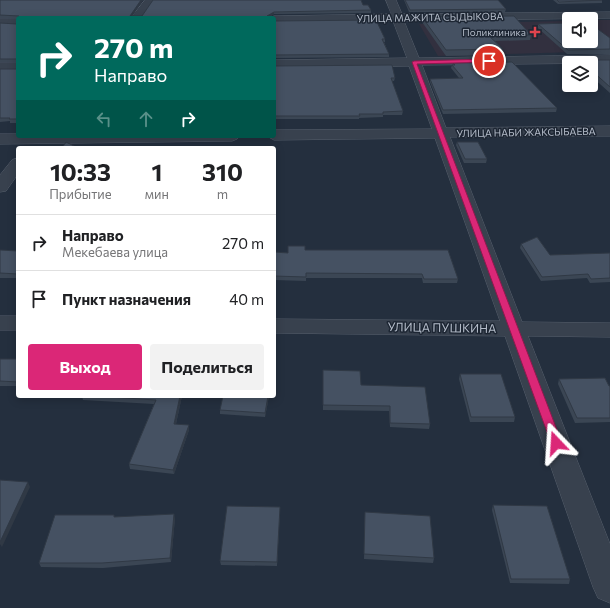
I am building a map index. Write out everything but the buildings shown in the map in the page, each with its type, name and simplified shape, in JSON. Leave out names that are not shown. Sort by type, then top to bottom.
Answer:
[{"type":"street","points":[[138,16],[150,0]]},
{"type":"street","points":[[394,8],[610,586]]},
{"type":"street","name":"УЛИЦА МАЖИТА СЫДЫКОВА","points":[[276,19],[394,8],[610,15]]},
{"type":"street","points":[[0,22],[16,22]]},
{"type":"street","points":[[276,64],[610,59]]},
{"type":"street","points":[[0,67],[16,67]]},
{"type":"street","name":"УЛИЦА НАБИ ЖАКСЫБАЕВА","points":[[276,135],[610,131]]},
{"type":"street","points":[[0,139],[35,141],[153,138]]},
{"type":"street","points":[[0,187],[16,166]]},
{"type":"street","points":[[0,322],[16,323]]},
{"type":"street","name":"УЛИЦА ПУШКИНА","points":[[276,326],[610,330]]},
{"type":"shaded area","points":[[598,20],[610,20],[610,51],[438,56],[419,24],[562,21],[562,48],[598,48]]},
{"type":"place","name":"Поликлиника","points":[[535,32]]},
{"type":"route","points":[[489,61],[414,62],[556,443]]}]
